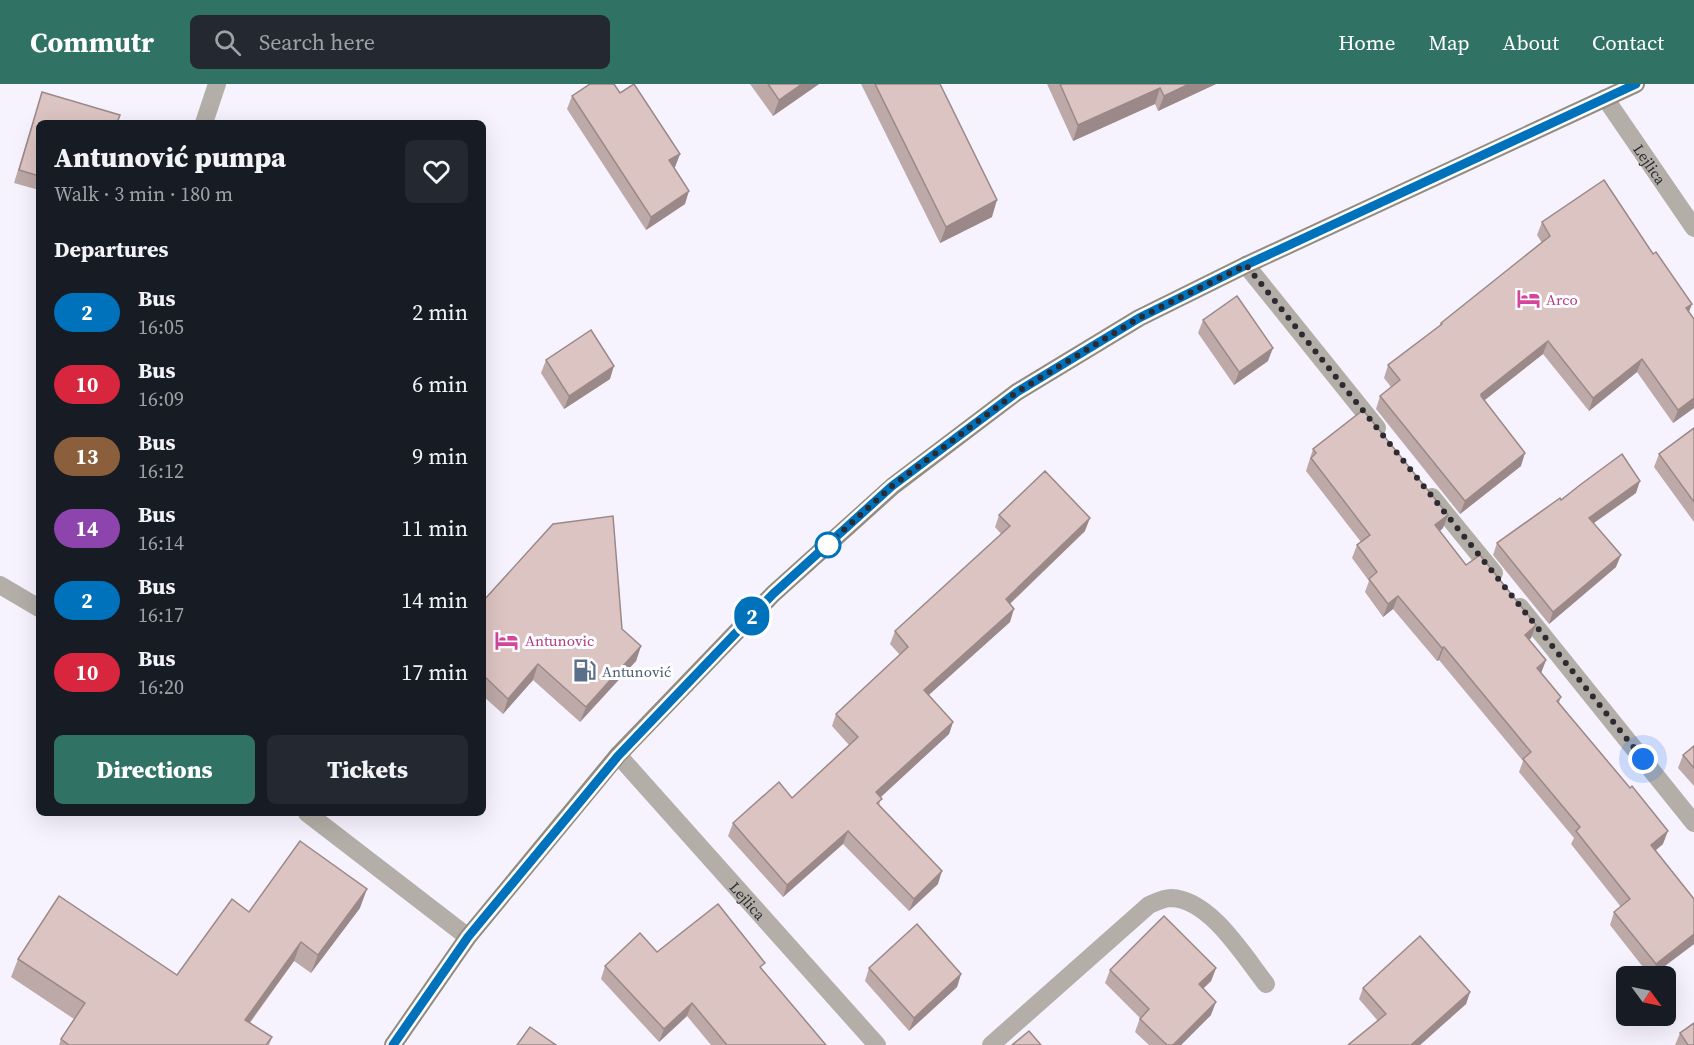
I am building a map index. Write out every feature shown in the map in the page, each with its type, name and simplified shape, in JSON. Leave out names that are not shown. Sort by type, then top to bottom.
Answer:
[{"type":"main road","points":[[393,1045],[468,937],[618,756],[773,594],[892,486],[1017,392],[1139,318],[1246,265],[1636,84]]},
{"type":"street","points":[[205,120],[217,84]]},
{"type":"street","name":"Lejlica","points":[[1605,98],[1694,228]]},
{"type":"street","points":[[1246,265],[1388,442]]},
{"type":"street","points":[[1418,479],[1694,823]]},
{"type":"street","points":[[0,585],[36,606]]},
{"type":"street","name":"Lejlica","points":[[618,756],[877,1045]]},
{"type":"street","points":[[311,816],[468,937]]},
{"type":"street","points":[[991,1045],[1149,905],[1159,900],[1171,898],[1186,901],[1215,918],[1266,984]]},
{"type":"building","points":[[590,84],[614,84],[620,93],[634,84],[680,154],[669,160],[689,191],[651,217],[572,96]]},
{"type":"building","points":[[768,84],[802,84],[779,100]]},
{"type":"building","points":[[875,84],[940,84],[997,200],[946,227]]},
{"type":"building","points":[[1060,84],[1189,84],[1164,96],[1160,88],[1078,125]]},
{"type":"building","points":[[42,92],[120,115],[118,120],[36,120],[36,175],[19,170]]},
{"type":"building","points":[[1604,180],[1653,254],[1656,252],[1692,304],[1686,308],[1694,319],[1694,398],[1678,410],[1642,359],[1593,398],[1548,341],[1481,394],[1525,453],[1465,501],[1380,396],[1400,380],[1388,365],[1550,236],[1542,222]]},
{"type":"building","points":[[1237,296],[1273,348],[1239,372],[1203,320]]},
{"type":"building","points":[[591,330],[614,366],[569,396],[546,360]]},
{"type":"building","points":[[1363,410],[1448,515],[1435,525],[1466,565],[1480,555],[1536,625],[1525,635],[1546,660],[1537,668],[1561,697],[1557,701],[1630,788],[1632,786],[1668,831],[1651,845],[1694,899],[1694,934],[1656,964],[1614,912],[1630,899],[1576,831],[1580,827],[1523,759],[1531,752],[1444,647],[1442,648],[1398,596],[1388,604],[1369,579],[1377,572],[1357,545],[1370,535],[1311,458],[1316,453],[1313,449]]},
{"type":"building","points":[[1694,428],[1694,502],[1659,454]]},
{"type":"building","points":[[1622,454],[1640,481],[1589,518],[1621,555],[1553,612],[1497,543],[1560,498],[1561,500]]},
{"type":"building","points":[[1045,471],[1090,518],[1006,599],[1014,609],[924,690],[953,722],[876,792],[882,799],[877,803],[942,871],[914,899],[848,831],[787,885],[733,823],[779,782],[792,798],[858,737],[836,714],[908,647],[895,631],[1010,526],[999,515]]},
{"type":"building","points":[[613,516],[622,629],[641,646],[586,707],[538,664],[508,699],[486,678],[486,598],[553,524]]},
{"type":"building","points":[[1694,746],[1694,768],[1683,755]]},
{"type":"building","points":[[300,841],[367,889],[318,955],[301,942],[245,1020],[272,1037],[266,1045],[69,1045],[61,1039],[85,1003],[18,959],[59,896],[177,975],[232,899],[249,912]]},
{"type":"building","points":[[718,904],[765,963],[760,967],[826,1045],[727,1045],[692,1003],[664,1029],[605,966],[640,933],[657,952]]},
{"type":"building","points":[[1164,916],[1216,968],[1199,984],[1216,1002],[1173,1045],[1167,1045],[1140,1019],[1149,1009],[1110,970]]},
{"type":"building","points":[[917,924],[961,974],[914,1018],[869,968]]},
{"type":"building","points":[[1420,936],[1470,992],[1411,1045],[1348,1045],[1386,1014],[1363,988]]},
{"type":"building","points":[[1694,1023],[1694,1045],[1688,1045],[1680,1033]]},
{"type":"building","points":[[530,1027],[556,1045],[517,1045]]},
{"type":"building","points":[[1029,1031],[1041,1045],[1012,1045]]},
{"type":"bus line","name":"2","points":[[393,1045],[468,937],[618,756],[773,594],[892,486],[1017,392],[1139,318],[1246,265],[1636,84]]},
{"type":"place","name":"Arco","points":[[1528,299]]},
{"type":"place","name":"Antunovic","points":[[507,640]]},
{"type":"place","name":"Antunović","points":[[584,671]]},
{"type":"route","points":[[828,545],[824,548],[892,486],[1017,392],[1139,318],[1246,265],[1643,759]]}]
